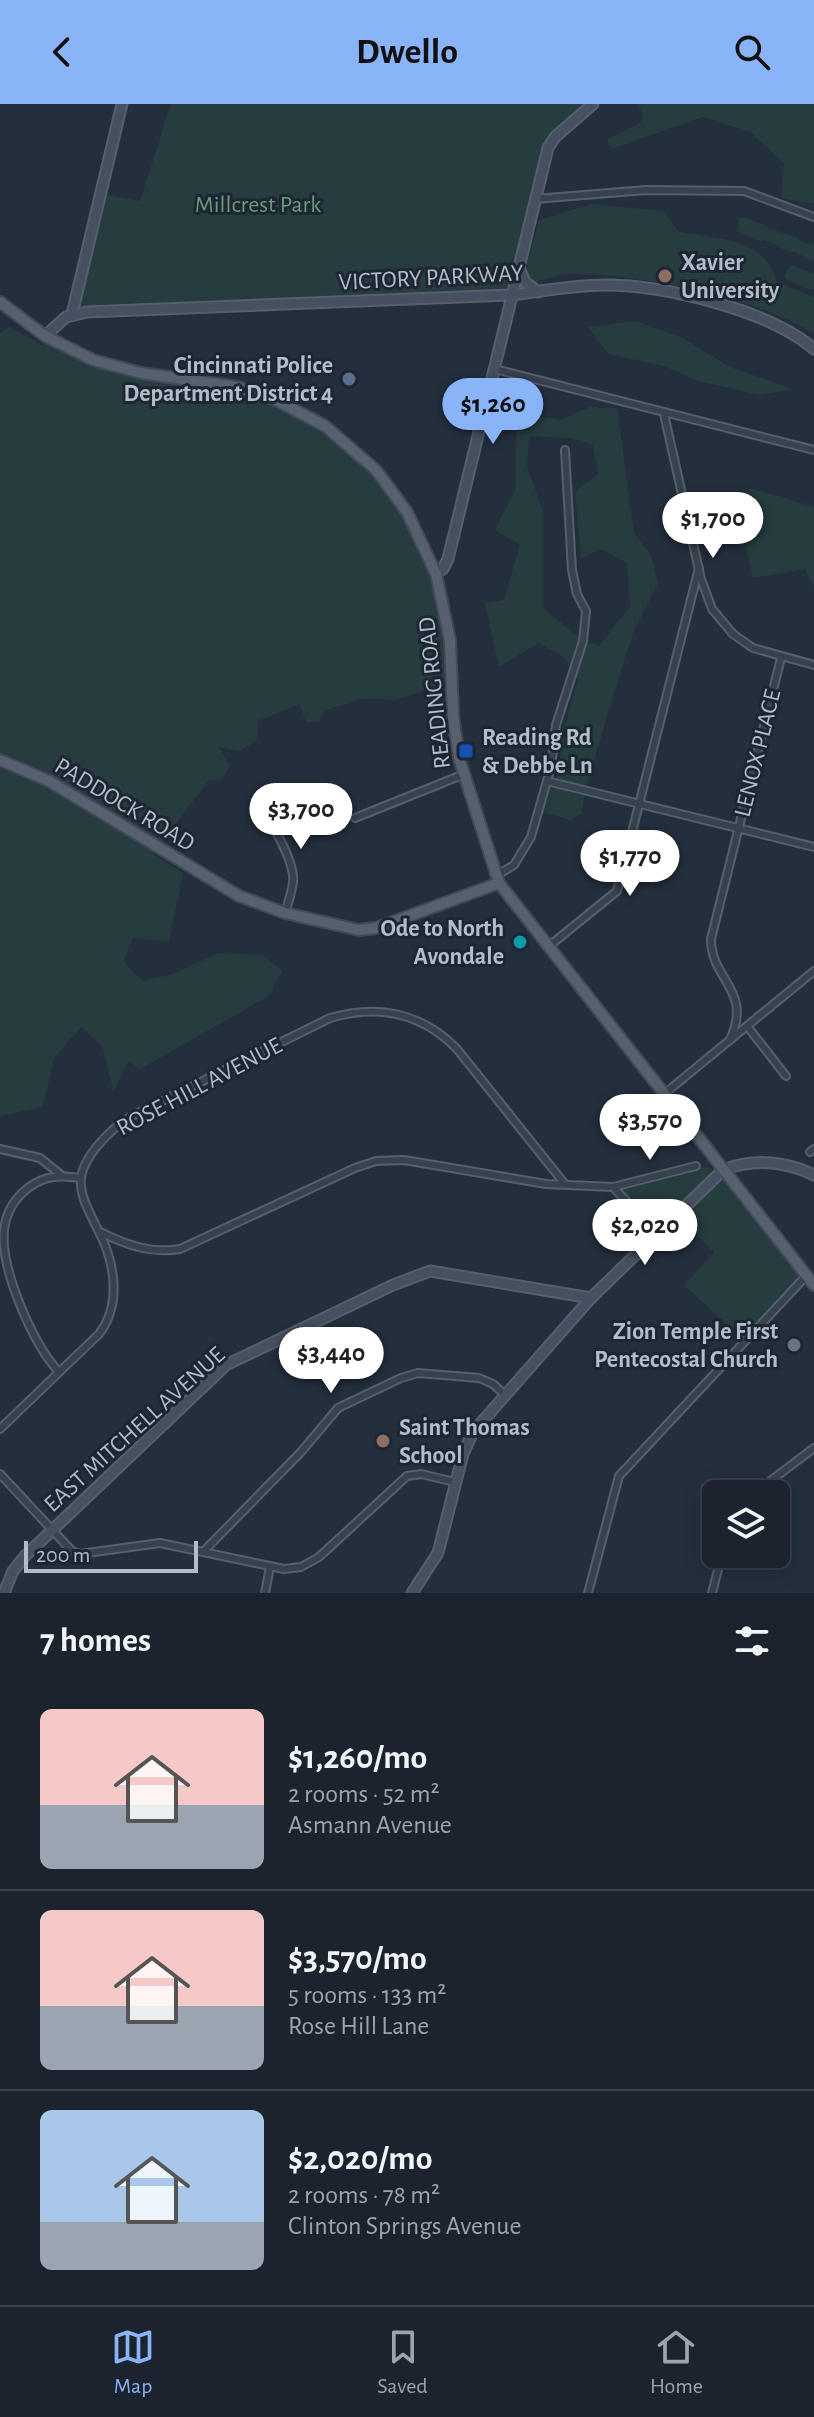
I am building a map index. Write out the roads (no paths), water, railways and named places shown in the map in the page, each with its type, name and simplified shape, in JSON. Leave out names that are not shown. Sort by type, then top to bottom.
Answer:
[{"type":"main road","name":"READING ROAD","points":[[0,302],[45,336],[93,360],[121,369],[257,392],[295,408],[325,426],[365,458],[394,492],[415,526],[436,574],[450,640],[453,715],[462,775],[497,880],[723,1170],[812,1277]]},
{"type":"main road","name":"PADDOCK ROAD","points":[[0,760],[49,781],[239,896],[285,913],[348,929],[368,929],[497,880]]},
{"type":"street","points":[[45,336],[72,314],[122,104]]},
{"type":"street","points":[[436,574],[448,559],[551,142],[593,104]]},
{"type":"street","points":[[535,199],[646,190],[744,191],[814,217]]},
{"type":"street","points":[[519,268],[525,282],[538,292]]},
{"type":"street","name":"VICTORY PARKWAY","points":[[72,314],[513,295],[601,285],[668,293],[740,310],[789,331],[814,349]]},
{"type":"street","points":[[495,369],[814,450]]},
{"type":"street","points":[[664,414],[707,600],[725,627],[753,648],[814,665]]},
{"type":"street","points":[[497,880],[514,865],[527,847],[553,757],[556,725],[583,641],[586,611],[577,594],[572,570],[565,450]]},
{"type":"street","points":[[548,947],[617,891],[699,568]]},
{"type":"street","name":"LENOX PLACE","points":[[730,1040],[736,1025],[737,1005],[732,987],[715,962],[711,939],[781,658]]},
{"type":"street","points":[[355,818],[462,775]]},
{"type":"street","points":[[547,781],[814,847]]},
{"type":"street","points":[[256,807],[262,811],[278,837],[291,865],[293,886],[285,913]]},
{"type":"street","points":[[664,1094],[814,971]]},
{"type":"street","name":"ROSE HILL AVENUE","points":[[81,1178],[103,1139],[130,1117],[330,1018],[376,1011],[415,1019],[447,1039],[564,1183]]},
{"type":"street","points":[[747,1026],[786,1076]]},
{"type":"street","points":[[0,1149],[40,1158],[62,1176]]},
{"type":"street","points":[[100,1232],[142,1249],[180,1249],[376,1161],[404,1160],[546,1184],[613,1187],[696,1166]]},
{"type":"street","points":[[412,1593],[438,1553],[463,1454],[473,1432],[591,1298],[723,1170],[749,1163],[771,1163],[795,1167],[814,1175]]},
{"type":"street","points":[[0,1429],[99,1334],[113,1310],[115,1286],[100,1232],[89,1212],[81,1178],[62,1176],[46,1178],[21,1194],[8,1214],[4,1238],[22,1308],[44,1353],[59,1372]]},
{"type":"street","points":[[613,1187],[657,1233]]},
{"type":"street","name":"EAST MITCHELL AVENUE","points":[[4,1593],[19,1562],[226,1365],[430,1271],[591,1298]]},
{"type":"street","points":[[588,1593],[619,1476],[812,1277]]},
{"type":"street","points":[[204,1551],[301,1452],[338,1408],[418,1373],[479,1378],[493,1384],[505,1395]]},
{"type":"street","points":[[772,1480],[814,1448]]},
{"type":"street","points":[[0,1474],[72,1551],[80,1554],[149,1543],[170,1544],[270,1567],[293,1569],[309,1563],[407,1476],[421,1474],[455,1482]]},
{"type":"street","points":[[265,1593],[270,1567]]},
{"type":"street","points":[[712,1593],[718,1568]]},
{"type":"place","name":"Xavier University","points":[[665,276]]},
{"type":"place","name":"Cincinnati Police Department District 4","points":[[349,379]]},
{"type":"place","name":"Reading Rd & Debbe Ln","points":[[466,751]]},
{"type":"place","name":"Ode to North Avondale","points":[[520,942]]},
{"type":"place","name":"Zion Temple First Pentecostal Church","points":[[794,1345]]},
{"type":"place","name":"Saint Thomas School","points":[[383,1441]]},
{"type":"park label","name":"Millcrest Park","points":[[258,204]]}]
